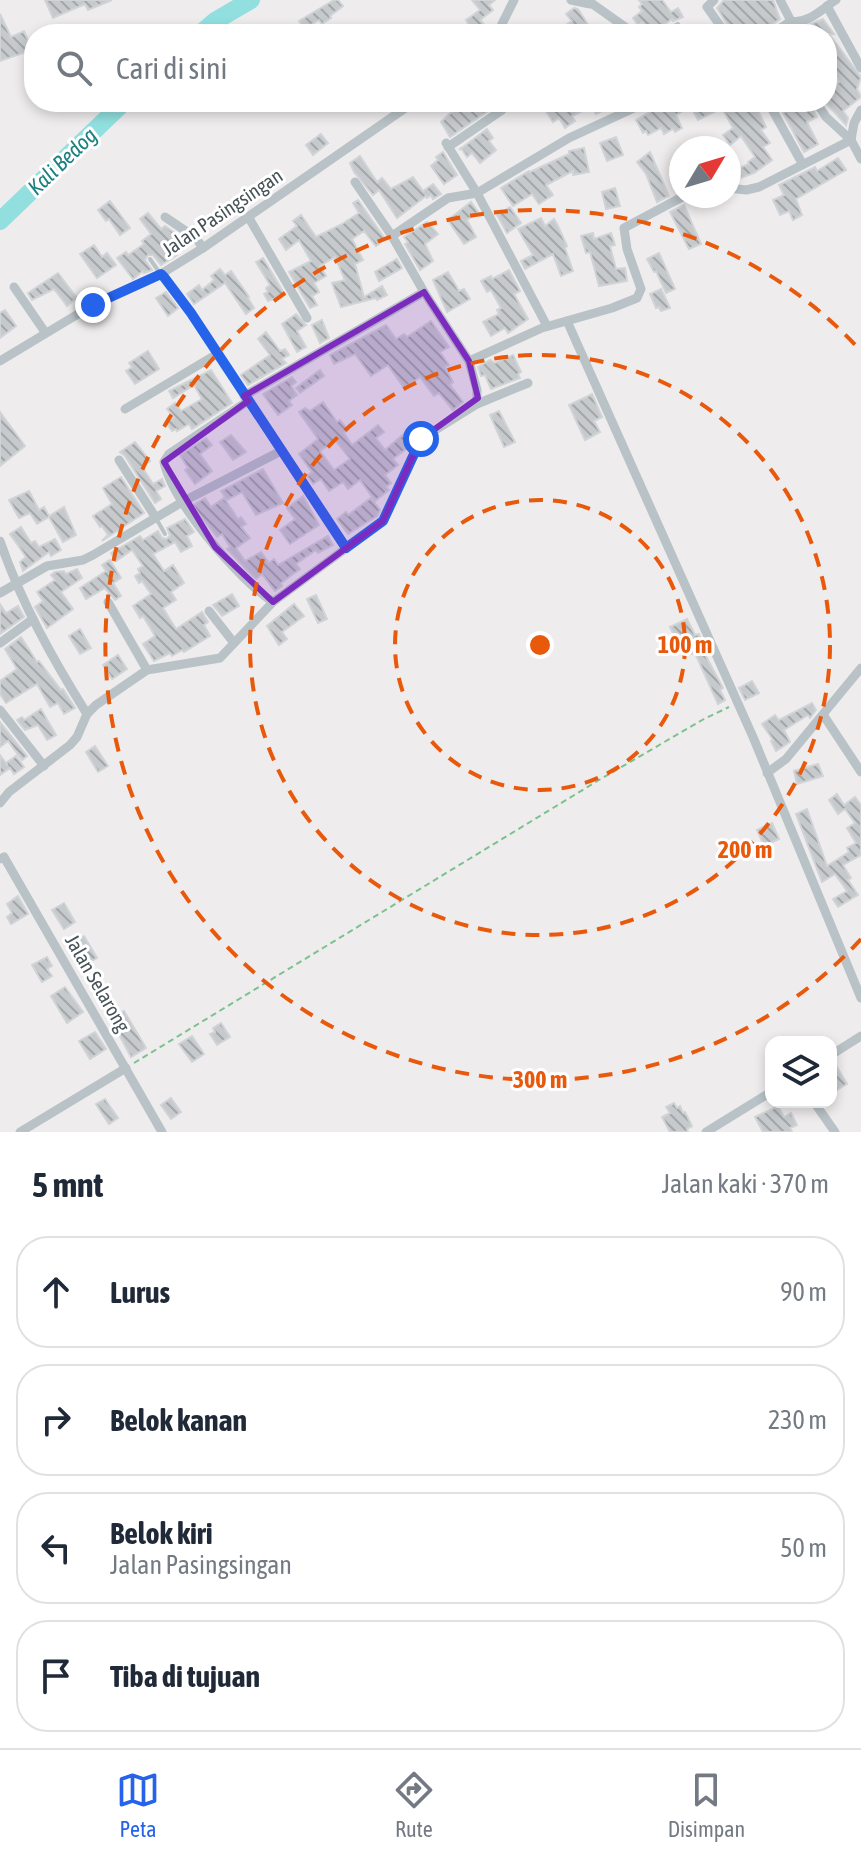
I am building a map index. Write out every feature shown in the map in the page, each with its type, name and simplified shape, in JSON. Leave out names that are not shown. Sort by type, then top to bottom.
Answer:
[{"type":"street","points":[[502,24],[514,0]]},
{"type":"street","points":[[571,0],[588,2],[620,24]]},
{"type":"street","points":[[714,0],[707,7],[719,24]]},
{"type":"street","points":[[780,0],[791,21],[799,23],[831,3],[861,68]]},
{"type":"street","points":[[787,24],[791,21]]},
{"type":"street","points":[[851,140],[854,123],[861,110]]},
{"type":"street","name":"Jalan Pasingsingan","points":[[0,361],[93,305],[166,281],[203,248],[251,220],[334,156],[399,112]]},
{"type":"street","points":[[499,112],[447,145],[477,193],[547,326]]},
{"type":"street","points":[[392,236],[448,198],[477,193],[569,138],[625,112]]},
{"type":"street","points":[[774,112],[802,163]]},
{"type":"street","points":[[823,112],[851,140],[861,159]]},
{"type":"street","points":[[741,189],[759,187],[851,140]]},
{"type":"street","points":[[355,182],[469,361],[477,390],[477,404]]},
{"type":"street","points":[[469,361],[547,326],[612,308],[640,295],[624,228],[669,204]]},
{"type":"street","points":[[165,217],[196,238],[203,248]]},
{"type":"street","points":[[251,220],[307,318]]},
{"type":"street","points":[[166,281],[346,548]]},
{"type":"street","points":[[14,287],[45,332]]},
{"type":"street","points":[[273,602],[253,589],[215,547],[165,467],[166,458],[246,399],[424,292]]},
{"type":"street","points":[[567,321],[737,703],[861,998]]},
{"type":"street","points":[[125,409],[217,354]]},
{"type":"street","points":[[0,803],[9,792],[77,737],[87,714],[96,705],[147,670],[214,660],[273,602],[383,521],[421,439],[477,404],[528,383]]},
{"type":"street","points":[[0,593],[47,566],[83,560],[93,555],[184,501],[281,451]]},
{"type":"street","points":[[119,460],[156,518]]},
{"type":"street","points":[[0,541],[15,585],[87,714]]},
{"type":"street","points":[[108,602],[147,670]]},
{"type":"street","points":[[209,611],[234,643]]},
{"type":"street","points":[[0,643],[33,619]]},
{"type":"street","points":[[767,773],[786,759],[860,672]]},
{"type":"street","points":[[0,710],[44,766]]},
{"type":"street","points":[[824,716],[861,772]]},
{"type":"street","points":[[0,781],[9,792]]},
{"type":"street","name":"Jalan Selarong","points":[[1,854],[162,1132]]},
{"type":"street","points":[[837,1051],[861,1036]]},
{"type":"street","points":[[20,1132],[126,1068]]},
{"type":"street","points":[[706,1132],[765,1096]]},
{"type":"street","points":[[818,1108],[835,1132]]},
{"type":"lane","points":[[150,259],[166,281]]},
{"type":"lane","points":[[156,518],[165,534]]},
{"type":"path","points":[[126,1068],[611,773],[737,703]]},
{"type":"highlighted area","points":[[424,292],[469,361],[478,398],[421,439],[383,521],[273,602],[215,547],[164,462],[248,401],[244,396]]},
{"type":"building","points":[[45,0],[112,0],[88,10],[85,4],[53,18]]},
{"type":"building","points":[[334,0],[343,6],[322,24],[319,20],[312,24],[301,24],[299,21]]},
{"type":"building","points":[[472,0],[495,0],[489,5],[493,10],[480,20],[483,24],[468,24],[466,20],[480,10]]},
{"type":"building","points":[[639,0],[662,0],[671,12],[678,8],[683,17],[665,24],[637,24],[633,18],[642,11],[639,7],[642,4]]},
{"type":"building","points":[[724,0],[773,0],[780,19],[773,24],[727,24],[717,8]]},
{"type":"building","points":[[574,8],[578,9],[588,24],[567,24],[572,21],[566,14]]},
{"type":"building","points":[[0,14],[11,37],[24,31],[24,53],[0,61]]},
{"type":"building","points":[[823,19],[827,24],[810,24]]},
{"type":"building","points":[[837,45],[861,77],[857,89],[861,97],[843,111],[848,118],[846,125],[834,112],[837,112]]},
{"type":"building","points":[[452,112],[486,112],[450,137],[441,122]]},
{"type":"building","points":[[546,112],[580,112],[572,116],[575,121],[565,128],[559,118],[553,122]]},
{"type":"building","points":[[650,112],[681,112],[676,115],[682,128],[664,134],[661,128],[648,135],[646,131],[643,133],[636,120]]},
{"type":"building","points":[[694,112],[714,112],[698,120]]},
{"type":"building","points":[[724,112],[759,112],[766,127],[761,130],[770,143],[763,147],[772,160],[741,178],[741,167],[755,157],[741,136],[723,135],[733,128]]},
{"type":"building","points":[[814,112],[817,117],[807,122],[818,144],[804,152],[783,113]]},
{"type":"building","points":[[487,129],[493,138],[489,141],[496,150],[480,163],[472,153],[467,157],[461,148]]},
{"type":"building","points":[[321,134],[328,143],[313,155],[306,145]]},
{"type":"building","points":[[616,137],[623,155],[607,161],[600,143]]},
{"type":"building","points":[[584,148],[589,172],[573,175],[573,171],[546,185],[553,195],[539,204],[532,194],[513,206],[501,188],[529,171],[569,154],[569,151]]},
{"type":"building","points":[[443,152],[457,175],[444,184],[431,166]]},
{"type":"building","points":[[650,152],[669,196],[657,202],[646,174],[637,162]]},
{"type":"building","points":[[360,156],[377,182],[382,178],[391,189],[413,177],[423,191],[433,184],[441,194],[433,199],[431,195],[426,196],[397,218],[379,190],[373,195],[354,172],[350,163]]},
{"type":"building","points":[[838,158],[846,170],[796,199],[802,215],[793,220],[789,211],[780,215],[773,200],[784,195],[779,185],[815,167],[817,171]]},
{"type":"building","points":[[615,188],[620,206],[606,209],[602,192]]},
{"type":"building","points":[[358,200],[385,239],[376,246],[364,231],[352,239],[363,260],[355,264],[364,297],[382,286],[387,295],[341,307],[332,283],[345,280],[335,257],[320,266],[326,276],[314,283],[319,292],[312,296],[317,305],[310,308],[289,272],[311,261],[299,240],[286,250],[279,239],[297,226],[293,221],[301,215],[316,237],[359,213],[353,203]]},
{"type":"building","points":[[110,201],[130,228],[120,235],[98,210]]},
{"type":"building","points":[[471,202],[478,212],[467,220],[476,237],[464,244],[448,220]]},
{"type":"building","points":[[510,207],[521,223],[507,233],[497,215]]},
{"type":"building","points":[[685,208],[701,244],[689,249],[670,212]]},
{"type":"building","points":[[148,213],[161,229],[165,226],[182,238],[171,246],[177,255],[161,265],[153,255],[148,255],[145,260],[152,270],[143,271],[133,279],[117,258],[126,252],[128,255],[144,244],[142,241],[151,234],[140,219]]},
{"type":"building","points":[[541,218],[545,226],[554,219],[567,246],[565,248],[573,271],[561,276],[553,254],[525,269],[521,261],[533,255],[518,229]]},
{"type":"building","points":[[427,222],[438,234],[425,244],[433,261],[420,270],[404,237]]},
{"type":"building","points":[[593,233],[594,239],[611,233],[615,245],[610,246],[616,269],[625,268],[627,281],[599,286],[590,252],[586,253],[581,236]]},
{"type":"building","points":[[94,245],[102,257],[107,253],[116,265],[97,278],[80,254]]},
{"type":"building","points":[[659,253],[675,289],[666,293],[647,259]]},
{"type":"building","points":[[263,258],[285,295],[268,301],[264,294],[270,285],[256,262]]},
{"type":"building","points":[[397,259],[402,268],[379,281],[375,272]]},
{"type":"building","points":[[220,269],[225,275],[231,271],[249,297],[254,308],[246,314],[225,283],[194,304],[187,294],[199,285],[202,290],[214,280],[211,276]]},
{"type":"building","points":[[509,270],[520,291],[514,294],[528,319],[508,333],[505,328],[491,336],[483,322],[499,314],[497,310],[501,308],[491,290],[487,292],[481,281]]},
{"type":"building","points":[[448,272],[459,291],[464,289],[470,299],[447,312],[433,280]]},
{"type":"building","points":[[58,273],[77,298],[67,306],[54,289],[32,300],[28,293]]},
{"type":"building","points":[[661,289],[670,308],[661,311],[659,307],[656,308],[650,294]]},
{"type":"building","points":[[166,292],[178,308],[168,316],[156,298]]},
{"type":"building","points":[[5,310],[16,326],[0,338],[0,313]]},
{"type":"building","points":[[296,314],[306,325],[297,331],[306,347],[297,352],[282,324]]},
{"type":"building","points":[[322,320],[329,338],[320,343],[312,325]]},
{"type":"building","points":[[431,321],[449,347],[440,352],[449,365],[445,367],[453,382],[450,385],[463,402],[453,410],[439,393],[434,396],[420,377],[404,388],[388,365],[371,376],[355,354],[334,364],[330,355],[386,325],[396,339],[404,334],[407,337]]},
{"type":"building","points":[[266,332],[280,351],[285,349],[289,355],[282,359],[286,363],[248,385],[241,375],[270,355],[258,339]]},
{"type":"building","points":[[148,351],[159,369],[135,384],[126,371],[132,367],[129,363]]},
{"type":"building","points":[[513,355],[521,372],[518,374],[520,378],[491,389],[478,367],[490,360],[495,363]]},
{"type":"building","points":[[211,370],[232,403],[192,429],[189,424],[172,431],[166,422],[174,417],[167,409],[175,403],[181,411],[202,399],[194,385],[173,398],[169,391]]},
{"type":"building","points":[[320,370],[324,376],[300,393],[296,388]]},
{"type":"building","points":[[292,377],[296,382],[291,386],[297,395],[289,401],[292,405],[278,415],[263,394]]},
{"type":"building","points":[[592,394],[602,417],[594,421],[600,432],[585,440],[569,405]]},
{"type":"building","points":[[323,402],[337,422],[340,420],[348,430],[344,433],[352,445],[378,425],[384,432],[376,438],[385,450],[412,427],[417,433],[407,442],[409,447],[393,459],[398,465],[385,475],[391,483],[386,487],[389,490],[375,501],[360,480],[348,489],[343,482],[329,491],[321,479],[313,484],[307,476],[312,472],[299,454],[318,439],[299,412],[305,408],[310,411]],"holes":[[[335,440],[350,459],[334,470],[320,451]]]},
{"type":"building","points":[[499,411],[515,442],[504,447],[490,415]]},
{"type":"building","points":[[0,412],[25,446],[0,466]]},
{"type":"building","points":[[231,435],[246,452],[233,460],[220,442]]},
{"type":"building","points":[[206,438],[212,445],[200,454],[212,471],[195,484],[185,470],[188,468],[180,455]]},
{"type":"building","points":[[135,442],[150,461],[142,467],[153,484],[162,479],[165,486],[156,491],[161,499],[155,503],[120,452]]},
{"type":"building","points":[[263,469],[283,503],[256,515],[242,492],[227,500],[221,491]]},
{"type":"building","points":[[121,477],[144,513],[102,541],[108,535],[93,516],[112,504],[103,488]]},
{"type":"building","points":[[29,491],[39,510],[44,507],[49,516],[64,507],[76,535],[63,542],[49,517],[37,524],[30,513],[19,518],[9,500]]},
{"type":"building","points":[[303,496],[319,525],[290,544],[280,530],[295,519],[287,508]]},
{"type":"building","points":[[205,498],[211,507],[224,498],[238,519],[241,517],[246,524],[241,527],[250,538],[236,548],[245,561],[261,552],[269,563],[274,559],[278,565],[328,536],[333,545],[318,553],[316,550],[296,564],[300,569],[275,591],[262,574],[256,579],[248,571],[227,549],[230,547],[222,534],[217,537],[199,514],[193,505]]},
{"type":"building","points":[[371,498],[380,510],[377,516],[348,534],[337,519]]},
{"type":"building","points":[[185,519],[194,532],[187,536],[192,546],[181,552],[175,542],[153,554],[164,571],[173,565],[184,583],[171,592],[176,600],[163,608],[176,629],[202,612],[208,622],[204,625],[210,636],[184,652],[182,650],[172,656],[170,653],[154,661],[143,644],[155,636],[133,606],[151,594],[135,576],[143,566],[132,550],[116,561],[111,553],[140,536],[143,540],[158,531],[162,538],[167,539],[170,535],[167,528]]},
{"type":"building","points":[[21,527],[31,543],[35,541],[39,547],[55,539],[61,550],[51,556],[49,552],[23,571],[20,562],[26,557],[10,534]]},
{"type":"building","points":[[110,560],[121,578],[113,583],[121,596],[115,600],[105,588],[86,599],[80,588],[106,571],[102,565]]},
{"type":"building","points":[[77,569],[82,578],[61,592],[73,609],[47,628],[35,607],[43,601],[37,592],[55,580],[51,575],[55,572],[64,571],[66,574]]},
{"type":"building","points":[[232,594],[239,606],[222,616],[213,605]]},
{"type":"building","points":[[316,595],[327,619],[318,623],[307,599]]},
{"type":"building","points":[[0,604],[6,613],[18,606],[24,617],[0,634]]},
{"type":"building","points":[[294,604],[304,616],[282,632],[287,639],[279,645],[267,626]]},
{"type":"building","points":[[687,619],[695,635],[699,634],[705,648],[702,649],[723,688],[720,690],[725,700],[718,704],[695,653],[691,654],[681,635],[675,637],[670,627]]},
{"type":"building","points":[[80,629],[91,648],[80,654],[69,636]]},
{"type":"building","points":[[21,637],[75,708],[64,714],[58,703],[50,707],[37,684],[6,703],[0,694],[0,681],[17,669],[5,649]]},
{"type":"building","points":[[118,655],[127,669],[112,679],[103,665]]},
{"type":"building","points":[[752,681],[759,693],[745,700],[739,688]]},
{"type":"building","points":[[812,703],[816,710],[810,718],[808,715],[784,730],[790,742],[776,751],[773,740],[762,724],[775,715],[779,720]]},
{"type":"building","points":[[41,709],[56,735],[47,740],[38,725],[25,730],[17,720],[22,717],[24,720]]},
{"type":"building","points":[[0,722],[27,756],[22,760],[8,741],[0,747]]},
{"type":"building","points":[[95,746],[108,766],[98,772],[86,752]]},
{"type":"building","points":[[0,755],[8,766],[6,763],[16,756],[24,767],[14,774],[10,768],[0,775]]},
{"type":"building","points":[[818,764],[823,776],[797,784],[794,771]]},
{"type":"building","points":[[837,794],[844,805],[855,797],[861,805],[861,855],[843,865],[858,895],[838,907],[833,899],[847,891],[835,874],[822,882],[796,814],[807,809],[827,866],[849,852],[847,848],[856,843],[847,828],[855,823],[845,809],[838,814],[829,800]]},
{"type":"building","points":[[772,823],[779,839],[764,846],[757,830]]},
{"type":"building","points":[[18,896],[28,914],[11,924],[7,917],[12,913],[7,904]]},
{"type":"building","points":[[64,903],[75,922],[64,929],[52,910]]},
{"type":"building","points":[[84,936],[97,958],[83,966],[70,944]]},
{"type":"building","points":[[47,957],[52,966],[47,969],[52,976],[42,982],[32,965]]},
{"type":"building","points":[[65,987],[83,1012],[67,1023],[51,996]]},
{"type":"building","points":[[124,1011],[146,1048],[131,1057],[111,1019]]},
{"type":"building","points":[[221,1023],[230,1037],[217,1045],[210,1034]]},
{"type":"building","points":[[95,1032],[106,1049],[90,1059],[79,1041]]},
{"type":"building","points":[[192,1036],[204,1054],[192,1062],[179,1044]]},
{"type":"building","points":[[837,1067],[847,1084],[837,1090]]},
{"type":"building","points":[[171,1098],[181,1112],[171,1119],[161,1105]]},
{"type":"building","points":[[105,1099],[118,1118],[109,1124],[96,1104]]},
{"type":"building","points":[[674,1103],[685,1112],[692,1126],[687,1129],[688,1132],[670,1132],[662,1117],[670,1113],[666,1107]]},
{"type":"building","points":[[779,1108],[784,1117],[791,1113],[797,1125],[790,1128],[792,1132],[763,1132],[755,1117]]},
{"type":"waterway","name":"Kali Bedog","points":[[212,24],[251,0]]},
{"type":"waterway","name":"Kali Bedog","points":[[0,221],[114,112]]},
{"type":"route","points":[[93,305],[161,274],[191,313],[346,548],[383,521],[421,439]]}]
